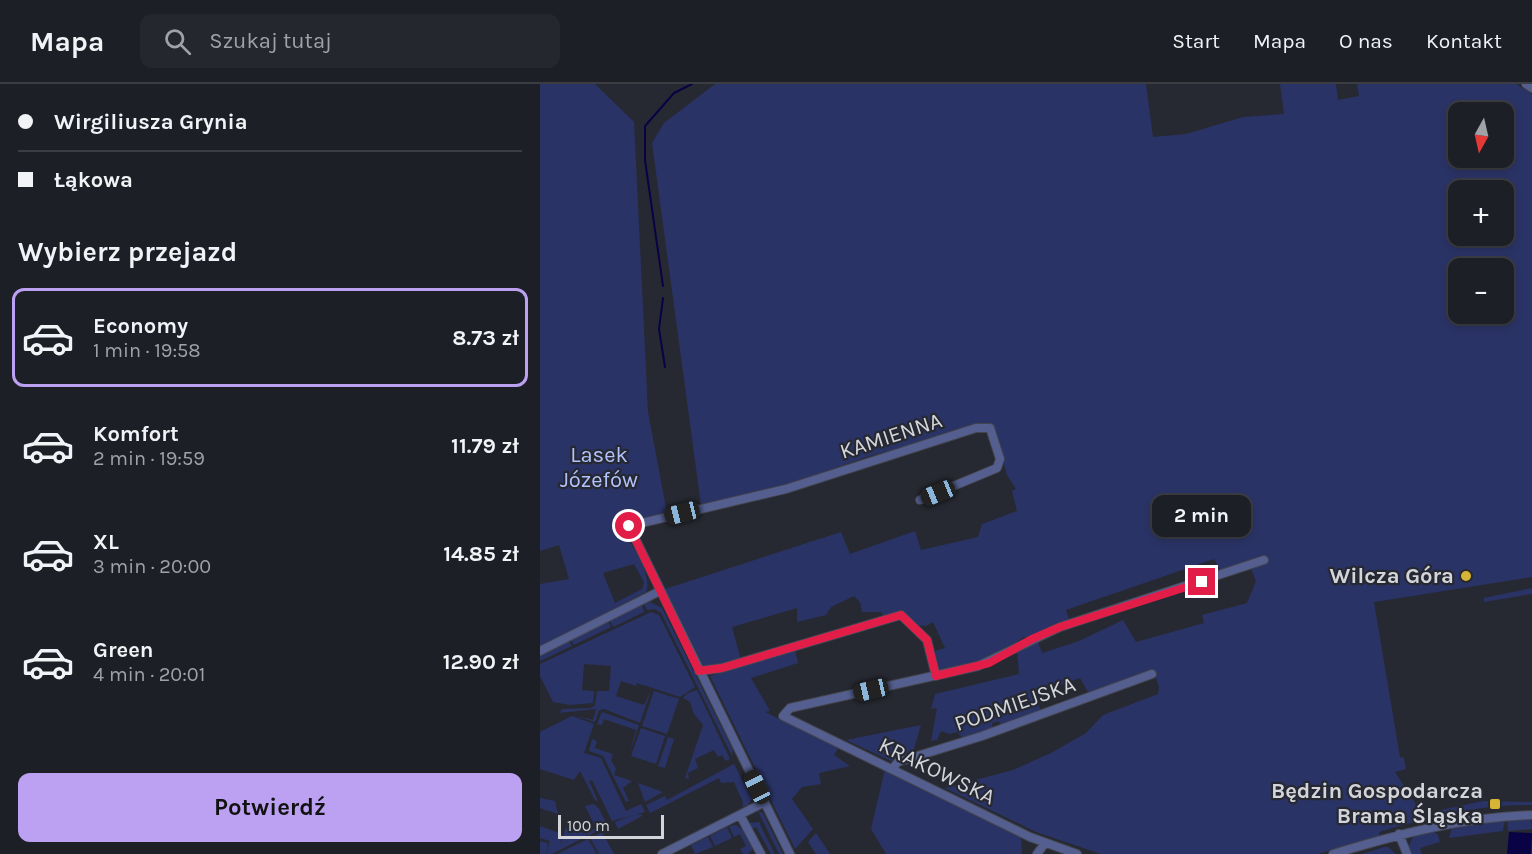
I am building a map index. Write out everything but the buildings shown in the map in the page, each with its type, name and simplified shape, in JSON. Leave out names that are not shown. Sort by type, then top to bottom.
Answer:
[{"type":"street","points":[[1526,84],[1532,88]]},
{"type":"street","name":"KAMIENNA","points":[[660,591],[629,526],[786,489],[976,428],[990,429],[1000,459],[997,468],[920,500]]},
{"type":"street","points":[[699,671],[745,661],[901,615],[927,640],[936,676],[989,663],[1037,636],[1079,620],[1264,560]]},
{"type":"street","points":[[540,651],[660,591],[790,854]]},
{"type":"street","name":"PODMIEJSKA","points":[[892,769],[898,762],[982,736],[1152,674]]},
{"type":"street","name":"KRAKOWSKA","points":[[936,676],[790,708],[783,716],[1046,843],[1077,854]]},
{"type":"street","points":[[662,854],[765,802]]},
{"type":"street","points":[[1332,854],[1399,834],[1472,819],[1532,814]]},
{"type":"street","points":[[740,815],[758,853]]},
{"type":"street","points":[[1399,834],[1407,854]]},
{"type":"street","points":[[1037,854],[1046,843]]},
{"type":"green space","name":"Lasek Józefów","points":[[540,84],[595,84],[634,122],[648,412],[667,513],[617,524],[643,567],[648,585],[646,592],[540,647],[540,584],[569,579],[559,545],[540,551]],"holes":[[[634,564],[644,582],[642,589],[615,603],[603,573]]]},
{"type":"green space","points":[[715,84],[1146,84],[1153,137],[1186,134],[1243,117],[1284,114],[1280,84],[1336,84],[1338,100],[1359,96],[1357,84],[1516,84],[1532,94],[1532,577],[1374,602],[1400,757],[1404,758],[1406,769],[1395,772],[1422,814],[1483,801],[1532,802],[1532,805],[1474,809],[1436,817],[1379,832],[1379,837],[1318,854],[1101,854],[1036,832],[945,788],[1013,770],[1051,753],[1086,733],[1103,715],[1158,694],[1159,687],[1153,671],[1089,694],[1080,678],[1035,694],[1041,711],[1001,728],[999,721],[992,723],[993,730],[964,739],[957,732],[950,734],[941,731],[937,740],[931,741],[937,708],[931,709],[935,694],[1019,674],[1017,650],[1037,639],[1042,653],[1079,641],[1123,620],[1136,642],[1204,623],[1202,615],[1247,603],[1256,581],[1249,564],[1222,573],[1214,559],[1066,610],[1069,619],[1031,637],[1024,637],[991,660],[940,672],[935,651],[945,648],[933,622],[926,626],[914,625],[908,616],[884,617],[881,612],[862,612],[860,602],[854,596],[831,607],[826,615],[797,622],[797,608],[732,627],[741,660],[704,667],[665,589],[841,532],[850,554],[915,531],[921,550],[978,537],[982,524],[1017,511],[1012,491],[1016,489],[1007,475],[992,423],[870,456],[771,490],[701,505],[652,143],[664,123]]},
{"type":"green space","points":[[1532,588],[1532,594],[1484,602],[1484,598]]},
{"type":"green space","points":[[650,602],[662,608],[733,750],[732,756],[661,613],[655,609],[647,610],[644,604]]},
{"type":"green space","points":[[642,605],[644,612],[613,627],[610,621]]},
{"type":"green space","points":[[651,612],[659,615],[695,687],[680,697],[637,683],[636,686],[621,681],[616,696],[644,705],[651,690],[640,723],[604,709],[599,710],[595,722],[573,715],[593,720],[596,709],[559,713],[563,709],[591,708],[595,705],[597,691],[609,691],[611,666],[584,664],[582,690],[594,691],[593,703],[570,705],[553,702],[540,676],[540,664]]},
{"type":"green space","points":[[608,621],[611,627],[574,645],[571,640]]},
{"type":"green space","points":[[569,641],[572,646],[540,661],[540,655]]},
{"type":"green space","points":[[795,650],[798,663],[751,678],[770,711],[765,712],[839,747],[834,755],[850,766],[819,773],[821,784],[802,787],[792,799],[813,829],[795,849],[710,676]]},
{"type":"green space","points":[[697,690],[730,759],[725,761],[722,755],[718,757],[714,750],[695,759],[698,768],[688,773],[689,779],[685,778],[703,725],[694,714],[690,702],[683,698],[688,693]]},
{"type":"green space","points":[[654,691],[679,699],[667,734],[642,726]]},
{"type":"green space","points":[[602,712],[639,725],[629,756],[636,730],[604,719],[602,725],[597,724]]},
{"type":"green space","points":[[572,716],[594,724],[584,753],[601,758],[626,811],[641,804],[645,812],[612,821],[592,780],[589,781],[598,801],[595,800],[580,771],[574,780],[540,769],[540,732]]},
{"type":"green space","points":[[921,725],[913,752],[891,761],[846,740]]},
{"type":"green space","points":[[641,728],[665,736],[656,764],[631,756]]},
{"type":"green space","points":[[668,737],[674,739],[665,768],[658,766]]},
{"type":"green space","points":[[592,739],[597,741],[595,748],[613,754],[611,760],[616,769],[614,775],[632,781],[623,788],[629,801],[626,802],[603,756],[589,751]]},
{"type":"green space","points":[[734,764],[752,799],[748,805],[742,807],[743,802],[734,782],[721,783],[719,778],[650,813],[646,805],[665,796],[667,800]]},
{"type":"green space","points":[[885,769],[1021,837],[1022,854],[886,854],[871,829]]},
{"type":"green space","points":[[638,783],[663,792],[645,802]]},
{"type":"green space","points":[[540,798],[555,801],[558,814],[540,808]]},
{"type":"green space","points":[[594,804],[608,826],[588,836],[586,833],[596,828],[585,806]]},
{"type":"green space","points":[[758,811],[763,813],[783,854],[779,854]]},
{"type":"green space","points":[[642,814],[642,816],[618,829],[615,822]]},
{"type":"green space","points":[[1531,818],[1532,829],[1508,831],[1507,819]]},
{"type":"green space","points":[[1505,819],[1503,831],[1449,838],[1452,827]]},
{"type":"green space","points":[[760,822],[775,854],[771,854],[756,827],[752,829],[749,823]]},
{"type":"green space","points":[[736,825],[742,829],[753,849],[748,854],[743,854],[740,849],[746,846],[740,834],[734,837],[729,826]]},
{"type":"green space","points":[[540,826],[562,834],[560,845],[566,828],[585,833],[587,836],[552,854],[540,854],[540,841],[548,843],[546,853],[550,841],[540,838]]},
{"type":"green space","points":[[727,827],[732,838],[715,846],[710,836]]},
{"type":"green space","points":[[1432,830],[1438,835],[1440,842],[1420,848],[1422,854],[1410,854],[1409,845],[1413,837]]},
{"type":"green space","points":[[602,832],[614,854],[599,854],[590,838]]},
{"type":"green space","points":[[816,833],[830,854],[816,854],[808,842]]},
{"type":"green space","points":[[708,837],[713,847],[695,854],[691,845]]},
{"type":"green space","points":[[588,839],[597,854],[557,854]]},
{"type":"green space","points":[[1384,847],[1388,847],[1396,854],[1362,854]]},
{"type":"shaded area","points":[[1509,832],[1532,833],[1531,854],[1507,854]]},
{"type":"waterway","points":[[663,286],[645,160],[645,126],[674,93],[692,84]]},
{"type":"waterway","points":[[663,298],[659,329],[665,367]]},
{"type":"place","name":"Wilcza Góra","points":[[1466,576]]},
{"type":"place","name":"Będzin Gospodarcza Brama Śląska","points":[[1495,804]]},
{"type":"route","points":[[629,526],[699,671],[722,668],[901,615],[927,640],[936,676],[989,663],[1032,639],[1060,627],[1202,582]]}]
